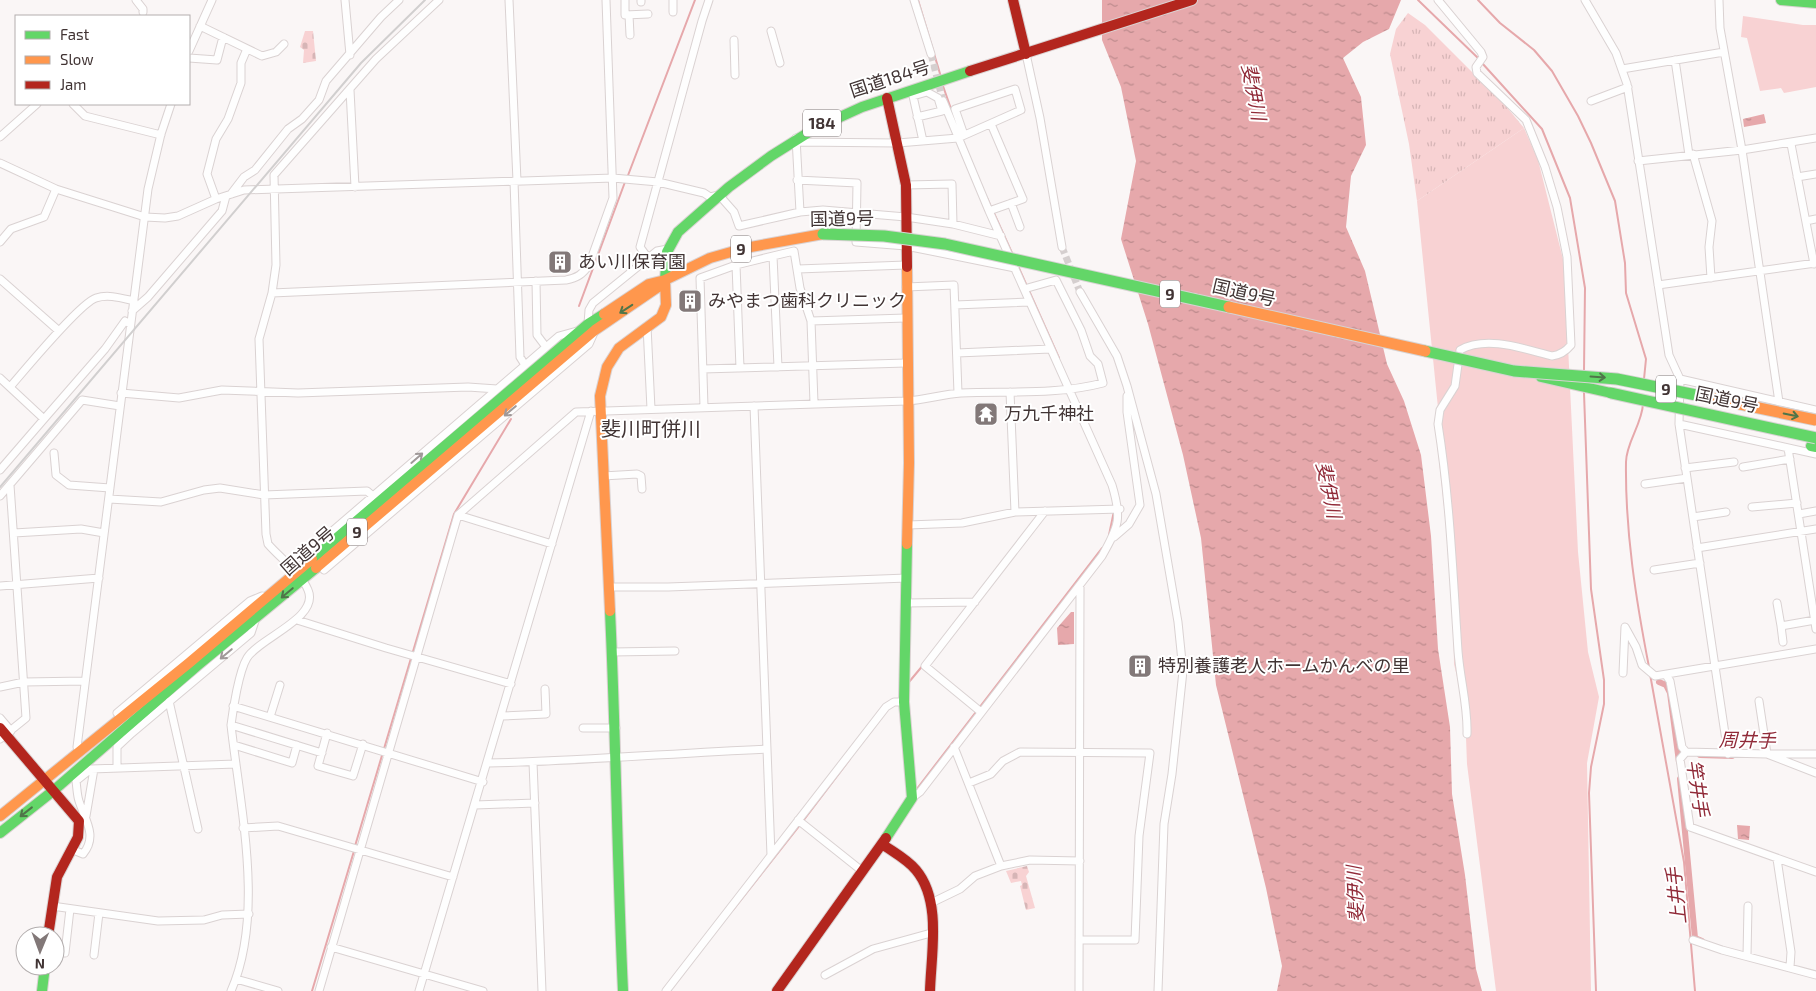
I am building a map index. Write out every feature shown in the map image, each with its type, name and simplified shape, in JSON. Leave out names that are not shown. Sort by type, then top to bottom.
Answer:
[{"type":"main road","points":[[1012,0],[1026,54]]},
{"type":"main road","name":"国道184号","points":[[648,326],[661,318],[665,312],[665,280],[668,249],[682,228],[763,159],[852,110],[1192,0]]},
{"type":"main road","points":[[1781,0],[1816,3]]},
{"type":"main road","points":[[777,991],[882,844],[912,798],[904,702],[908,525],[906,186],[887,98]]},
{"type":"main road","name":"国道9号","points":[[0,816],[77,751],[256,618],[298,576],[388,493],[448,442],[498,393],[649,284],[665,280],[710,258],[745,248],[823,234],[863,234],[902,237],[944,244],[1612,393],[1815,446]]},
{"type":"main road","points":[[623,991],[610,586],[603,476],[596,411],[603,374],[612,355],[627,339],[648,326]]},
{"type":"main road","name":"国道9号","points":[[328,550],[406,489],[536,379],[588,328]]},
{"type":"main road","name":"9","points":[[1514,371],[1617,379],[1816,420]]},
{"type":"main road","name":"国道9号","points":[[0,833],[53,791],[120,733],[269,593],[298,576]]},
{"type":"main road","points":[[4,733],[79,821],[78,837],[57,876],[49,926]]},
{"type":"main road","points":[[882,844],[915,870],[927,889],[931,903],[930,991]]},
{"type":"main road","points":[[42,991],[44,976]]},
{"type":"street","points":[[136,0],[143,9],[142,15]]},
{"type":"street","points":[[191,42],[212,0]]},
{"type":"street","points":[[345,0],[350,56]]},
{"type":"street","points":[[132,311],[148,297],[222,211],[229,195],[244,176],[255,170],[288,129],[302,119],[320,100],[326,81],[350,56],[381,17],[399,0]]},
{"type":"street","points":[[231,991],[236,979],[249,914],[243,828],[231,725],[233,706],[247,657],[282,628],[297,620],[309,602],[308,591],[298,576],[268,544],[264,495],[259,338],[272,293],[276,265],[274,175],[376,59],[439,0]]},
{"type":"street","points":[[509,0],[520,357],[524,365]]},
{"type":"street","points":[[272,293],[536,281],[576,278],[584,272],[589,265],[613,198],[606,0]]},
{"type":"street","points":[[624,0],[625,15],[648,14]]},
{"type":"street","points":[[673,0],[673,12]]},
{"type":"street","points":[[648,258],[640,247],[709,0]]},
{"type":"street","points":[[914,0],[931,54]]},
{"type":"street","points":[[1438,0],[1481,52],[1481,62],[1477,73],[1526,120],[1544,167],[1556,207],[1567,257],[1571,345],[1558,356],[1507,344],[1468,345],[1460,350],[1455,386],[1440,410],[1438,424],[1451,528],[1459,666],[1467,717],[1467,734]]},
{"type":"street","points":[[1585,0],[1616,53],[1628,87],[1669,355],[1680,379],[1679,424],[1728,754]]},
{"type":"street","points":[[1719,0],[1720,28],[1742,150],[1779,402]]},
{"type":"street","points":[[629,15],[630,35]]},
{"type":"street","points":[[200,26],[262,56],[276,52],[284,44]]},
{"type":"street","points":[[771,31],[780,63]]},
{"type":"street","points":[[190,58],[217,60],[222,37]]},
{"type":"street","points":[[734,40],[735,75]]},
{"type":"street","points":[[216,199],[207,174],[216,139],[228,119],[241,83],[241,64],[246,49]]},
{"type":"street","points":[[1622,68],[1724,52]]},
{"type":"street","points":[[1026,54],[1040,118],[1062,247]]},
{"type":"street","points":[[1675,60],[1691,154],[1712,221],[1709,247],[1711,278]]},
{"type":"street","points":[[1591,101],[1628,87]]},
{"type":"street","points":[[800,212],[797,180],[797,140],[898,143],[961,137],[1021,110],[1015,89],[954,109],[961,137]]},
{"type":"street","points":[[350,90],[354,187]]},
{"type":"street","points":[[917,117],[942,111],[938,98],[927,92],[913,96],[917,117],[923,141]]},
{"type":"street","points":[[944,101],[961,137],[989,210],[1029,302],[1112,485],[1120,509],[1112,539]]},
{"type":"street","points":[[0,137],[36,105]]},
{"type":"street","points":[[74,105],[85,116],[160,135]]},
{"type":"street","points":[[77,751],[144,217],[160,135],[171,105]]},
{"type":"street","points":[[989,210],[1023,199],[991,124]]},
{"type":"street","points":[[1638,161],[1791,144],[1816,138]]},
{"type":"street","points":[[1658,286],[1815,264],[1791,144]]},
{"type":"street","points":[[0,163],[56,189],[144,217],[165,218],[178,216],[216,199],[244,190],[613,178],[658,182],[704,193],[710,197],[719,195],[734,212],[740,226],[800,212],[823,210],[906,217],[953,224],[1001,236]]},
{"type":"street","points":[[1797,177],[1816,174]]},
{"type":"street","points":[[797,180],[857,183],[856,242],[906,246],[1015,268]]},
{"type":"street","points":[[906,186],[952,184],[953,224]]},
{"type":"street","points":[[0,242],[12,229],[44,217],[56,189]]},
{"type":"street","points":[[1011,203],[1020,227]]},
{"type":"street","points":[[1806,221],[1816,220]]},
{"type":"street","points":[[324,570],[589,344],[589,310],[593,303],[648,258],[658,251],[668,249]]},
{"type":"street","points":[[704,407],[700,278],[736,265],[794,251],[811,321],[814,403]]},
{"type":"street","points":[[773,256],[778,367]]},
{"type":"street","points":[[736,265],[740,368]]},
{"type":"street","points":[[798,270],[906,266]]},
{"type":"street","points":[[0,279],[59,331]]},
{"type":"street","points":[[319,991],[358,851],[458,515],[576,412],[907,401],[932,399],[958,393],[1069,390],[1103,382],[1098,364],[1090,356],[1081,330],[1056,280],[1024,289]]},
{"type":"street","points":[[536,281],[537,335],[546,347]]},
{"type":"street","points":[[906,287],[954,285],[958,393]]},
{"type":"street","points":[[1080,292],[1117,356],[1127,386],[1156,494],[1178,622],[1183,671],[1172,774],[1164,824],[1158,991]]},
{"type":"street","points":[[10,387],[59,331],[94,299],[110,296],[134,301]]},
{"type":"street","points":[[955,305],[1029,302]]},
{"type":"street","points":[[811,321],[906,318]]},
{"type":"street","points":[[0,470],[105,349],[124,321],[130,324]]},
{"type":"street","points":[[648,326],[651,409]]},
{"type":"street","points":[[301,558],[452,427],[498,393],[509,378],[559,336],[588,328]]},
{"type":"street","points":[[957,353],[1050,349]]},
{"type":"street","points":[[703,369],[906,363]]},
{"type":"street","points":[[0,378],[44,419]]},
{"type":"street","points":[[530,394],[536,379]]},
{"type":"street","points":[[1680,379],[1816,410]]},
{"type":"street","points":[[121,393],[179,398],[222,390],[260,393],[338,392],[468,386],[498,393]]},
{"type":"street","points":[[912,798],[920,792],[1080,587],[1112,539],[1129,524],[1140,505],[1127,412],[1127,386]]},
{"type":"street","points":[[1010,392],[1015,512]]},
{"type":"street","points":[[0,496],[82,400],[120,406]]},
{"type":"street","points":[[754,406],[772,855]]},
{"type":"street","points":[[420,991],[552,544],[596,411]]},
{"type":"street","points":[[1679,424],[1788,448],[1815,446]]},
{"type":"street","points":[[448,442],[452,427]]},
{"type":"street","points":[[467,448],[473,432]]},
{"type":"street","points":[[1788,448],[1816,628]]},
{"type":"street","points":[[54,453],[56,475],[70,485],[110,488]]},
{"type":"street","points":[[1743,466],[1790,458]]},
{"type":"street","points":[[1686,468],[1734,462]]},
{"type":"street","points":[[603,476],[641,476],[642,489]]},
{"type":"street","points":[[388,493],[395,477]]},
{"type":"street","points":[[1645,484],[1687,478]]},
{"type":"street","points":[[0,718],[4,733],[26,718],[10,484]]},
{"type":"street","points":[[109,498],[161,502],[204,490],[220,488],[264,495],[367,491],[373,496]]},
{"type":"street","points":[[400,504],[406,489]]},
{"type":"street","points":[[1752,507],[1797,503]]},
{"type":"street","points":[[908,525],[962,523],[1015,512],[1120,509]]},
{"type":"street","points":[[981,712],[925,666],[1045,511]]},
{"type":"street","points":[[1798,514],[1816,511]]},
{"type":"street","points":[[1692,517],[1726,512]]},
{"type":"street","points":[[458,515],[552,544]]},
{"type":"street","points":[[14,533],[81,529],[104,533]]},
{"type":"street","points":[[1697,548],[1816,530]]},
{"type":"street","points":[[331,532],[328,550],[346,550]]},
{"type":"street","points":[[1654,570],[1700,563]]},
{"type":"street","points":[[0,586],[99,578]]},
{"type":"street","points":[[610,586],[907,578]]},
{"type":"street","points":[[1078,991],[1080,587]]},
{"type":"street","points":[[77,751],[250,601],[269,593]]},
{"type":"street","points":[[906,603],[975,602]]},
{"type":"street","points":[[1777,603],[1782,642]]},
{"type":"street","points":[[117,768],[117,747],[251,633],[256,618]]},
{"type":"street","points":[[297,620],[511,684]]},
{"type":"street","points":[[1781,626],[1815,620]]},
{"type":"street","points":[[1623,673],[1625,627],[1636,647],[1642,665],[1655,676],[1816,649]]},
{"type":"street","points":[[193,682],[193,664],[197,646]]},
{"type":"street","points":[[612,652],[675,651]]},
{"type":"street","points":[[1666,675],[1670,681],[1682,747],[1686,752],[1816,754]]},
{"type":"street","points":[[0,687],[24,682],[85,681]]},
{"type":"street","points":[[270,717],[280,685]]},
{"type":"street","points":[[502,716],[546,714],[545,689]]},
{"type":"street","points":[[1759,701],[1767,754]]},
{"type":"street","points":[[169,702],[185,766],[190,802],[198,829]]},
{"type":"street","points":[[666,991],[886,707],[894,702],[904,702]]},
{"type":"street","points":[[233,706],[388,751],[483,782]]},
{"type":"street","points":[[231,725],[322,753]]},
{"type":"street","points":[[583,728],[616,728]]},
{"type":"street","points":[[120,733],[132,733]]},
{"type":"street","points":[[327,733],[318,766],[353,776],[363,744]]},
{"type":"street","points":[[234,745],[292,763],[297,745]]},
{"type":"street","points":[[954,747],[1001,866]]},
{"type":"street","points":[[488,763],[617,759],[664,753],[767,749]]},
{"type":"street","points":[[969,783],[991,774],[1003,761],[1020,752],[1150,753],[1139,836],[1135,940],[1079,940]]},
{"type":"street","points":[[1686,752],[1680,759],[1690,828],[1816,872]]},
{"type":"street","points":[[1767,754],[1816,773]]},
{"type":"street","points":[[534,762],[542,991]]},
{"type":"street","points":[[71,849],[83,854],[87,849],[90,837],[86,816],[79,802],[76,781],[94,768],[236,764]]},
{"type":"street","points":[[86,816],[94,768]]},
{"type":"street","points":[[475,806],[535,803]]},
{"type":"street","points":[[798,820],[862,870]]},
{"type":"street","points":[[243,828],[278,826],[358,851],[453,877]]},
{"type":"street","points":[[1777,859],[1791,952],[1790,967]]},
{"type":"street","points":[[931,903],[960,889],[975,876],[1001,866],[1030,860],[1080,861]]},
{"type":"street","points":[[52,906],[158,921],[204,920],[222,915],[249,914]]},
{"type":"street","points":[[1748,906],[1748,956]]},
{"type":"street","points":[[65,954],[70,909]]},
{"type":"street","points":[[94,954],[99,913]]},
{"type":"street","points":[[825,975],[873,949],[931,933]]},
{"type":"street","points":[[1693,940],[1722,950],[1816,974]]},
{"type":"street","points":[[331,947],[482,991]]},
{"type":"street","points":[[236,979],[278,991]]},
{"type":"green space","points":[[1408,13],[1425,25],[1505,105],[1524,128],[1417,201],[1409,144],[1390,54],[1396,29]]},
{"type":"green space","points":[[1743,16],[1803,25],[1816,25],[1816,87],[1784,93],[1781,88],[1760,91],[1747,38],[1741,37]]},
{"type":"green space","points":[[305,31],[313,31],[316,61],[303,63],[304,50],[300,47]]},
{"type":"green space","points":[[1524,128],[1538,160],[1564,263],[1578,552],[1588,652],[1599,697],[1587,763],[1591,991],[1496,991],[1467,764],[1465,711],[1454,664],[1453,587],[1435,425],[1438,408],[1417,201]]},
{"type":"green space","points":[[1027,866],[1029,872],[1026,876],[1035,908],[1026,910],[1020,886],[1022,885],[1021,881],[1011,883],[1006,871]]},
{"type":"water","name":"斐伊川","points":[[1102,0],[1401,0],[1389,29],[1363,42],[1343,58],[1361,97],[1366,145],[1351,176],[1346,227],[1365,271],[1387,364],[1404,401],[1421,455],[1431,536],[1438,649],[1450,727],[1452,794],[1465,875],[1476,969],[1482,991],[1277,991],[1282,966],[1266,888],[1216,685],[1201,538],[1183,455],[1148,324],[1121,239],[1136,161],[1121,87],[1102,40]]},
{"type":"water","points":[[1764,114],[1766,123],[1744,127],[1743,119]]},
{"type":"water","points":[[1071,612],[1074,612],[1074,644],[1058,645],[1057,628]]},
{"type":"water","points":[[1737,825],[1750,826],[1749,840],[1738,839]]},
{"type":"waterway","points":[[627,178],[695,0]]},
{"type":"waterway","points":[[918,0],[941,77]]},
{"type":"waterway","points":[[1418,0],[1479,59]]},
{"type":"waterway","points":[[1478,0],[1500,23],[1534,50],[1552,71],[1591,143],[1615,201],[1625,263],[1626,293],[1646,359],[1644,379]]},
{"type":"waterway","points":[[1482,63],[1542,129],[1570,198],[1585,288],[1584,370]]},
{"type":"waterway","points":[[943,86],[957,126]]},
{"type":"waterway","points":[[579,306],[625,182]]},
{"type":"waterway","points":[[987,198],[991,207]]},
{"type":"waterway","points":[[993,211],[1012,253]]},
{"type":"waterway","points":[[1018,266],[1059,358]]},
{"type":"waterway","points":[[1584,393],[1591,589],[1604,680],[1604,704],[1591,767],[1589,793],[1596,991]]},
{"type":"waterway","points":[[1643,404],[1640,419],[1627,455],[1626,488],[1632,565],[1649,667]]},
{"type":"waterway","points":[[355,846],[454,514],[511,419]]},
{"type":"waterway","points":[[1109,535],[1114,511]]},
{"type":"waterway","points":[[916,790],[1102,548]]},
{"type":"waterway","points":[[909,682],[924,664]]},
{"type":"waterway","points":[[1650,674],[1684,862],[1695,991]]},
{"type":"waterway","name":"竿井手","points":[[1659,682],[1666,685],[1670,693],[1679,762]]},
{"type":"waterway","name":"周井手","points":[[1700,755],[1732,756]]},
{"type":"waterway","points":[[803,821],[850,759]]},
{"type":"waterway","name":"上井手","points":[[1680,779],[1695,938],[1702,941]]},
{"type":"waterway","points":[[733,910],[800,825]]},
{"type":"waterway","points":[[312,991],[354,851]]},
{"type":"tunnel","points":[[931,54],[943,101]]},
{"type":"tunnel","points":[[1062,247],[1080,292]]},
{"type":"railway","points":[[0,487],[361,63],[425,0]]},
{"type":"traffic: fast","points":[[1781,0],[1816,3]]},
{"type":"traffic: fast","points":[[665,280],[667,252],[678,232],[729,187],[771,156],[814,129],[862,107],[970,71]]},
{"type":"traffic: fast","points":[[823,234],[884,236],[945,244],[1229,307]]},
{"type":"traffic: fast","points":[[312,559],[588,324],[604,314]]},
{"type":"traffic: fast","points":[[1425,351],[1514,371],[1617,379],[1711,398]]},
{"type":"traffic: fast","points":[[1541,377],[1611,393]]},
{"type":"traffic: fast","points":[[1611,393],[1816,438]]},
{"type":"traffic: fast","points":[[1811,446],[1816,447]]},
{"type":"traffic: fast","points":[[886,838],[912,798],[904,702],[907,544]]},
{"type":"traffic: fast","points":[[0,833],[53,791],[197,666],[316,568]]},
{"type":"traffic: fast","points":[[610,611],[623,991]]},
{"type":"traffic: fast","points":[[42,991],[44,976]]},
{"type":"traffic: slow","points":[[604,314],[649,284],[665,280],[710,258],[745,248],[823,234]]},
{"type":"traffic: slow","points":[[907,267],[909,463],[907,544]]},
{"type":"traffic: slow","points":[[610,611],[600,396],[607,367],[619,348],[661,317],[666,305],[665,280]]},
{"type":"traffic: slow","points":[[316,568],[595,330],[658,287]]},
{"type":"traffic: slow","points":[[1229,307],[1425,351]]},
{"type":"traffic: slow","points":[[1711,398],[1816,420]]},
{"type":"traffic: slow","points":[[0,816],[189,663],[312,559]]},
{"type":"traffic: jam","points":[[1013,0],[1026,54]]},
{"type":"traffic: jam","points":[[970,71],[1192,0]]},
{"type":"traffic: jam","points":[[887,98],[906,185],[907,267]]},
{"type":"traffic: jam","points":[[0,728],[79,821],[78,837],[57,877],[50,926]]},
{"type":"traffic: jam","points":[[777,991],[886,838]]},
{"type":"traffic: jam","points":[[882,844],[916,870],[924,883],[929,897],[933,928],[930,991]]},
{"type":"place","name":"あい川保育園","points":[[560,262]]},
{"type":"place","name":"みやまつ歯科クリニック","points":[[690,301]]},
{"type":"place","name":"万九千神社","points":[[986,414]]},
{"type":"place","name":"特別養護老人ホームかんべの里","points":[[1140,666]]},
{"type":"district","name":"斐川町併川","points":[[651,429]]}]
